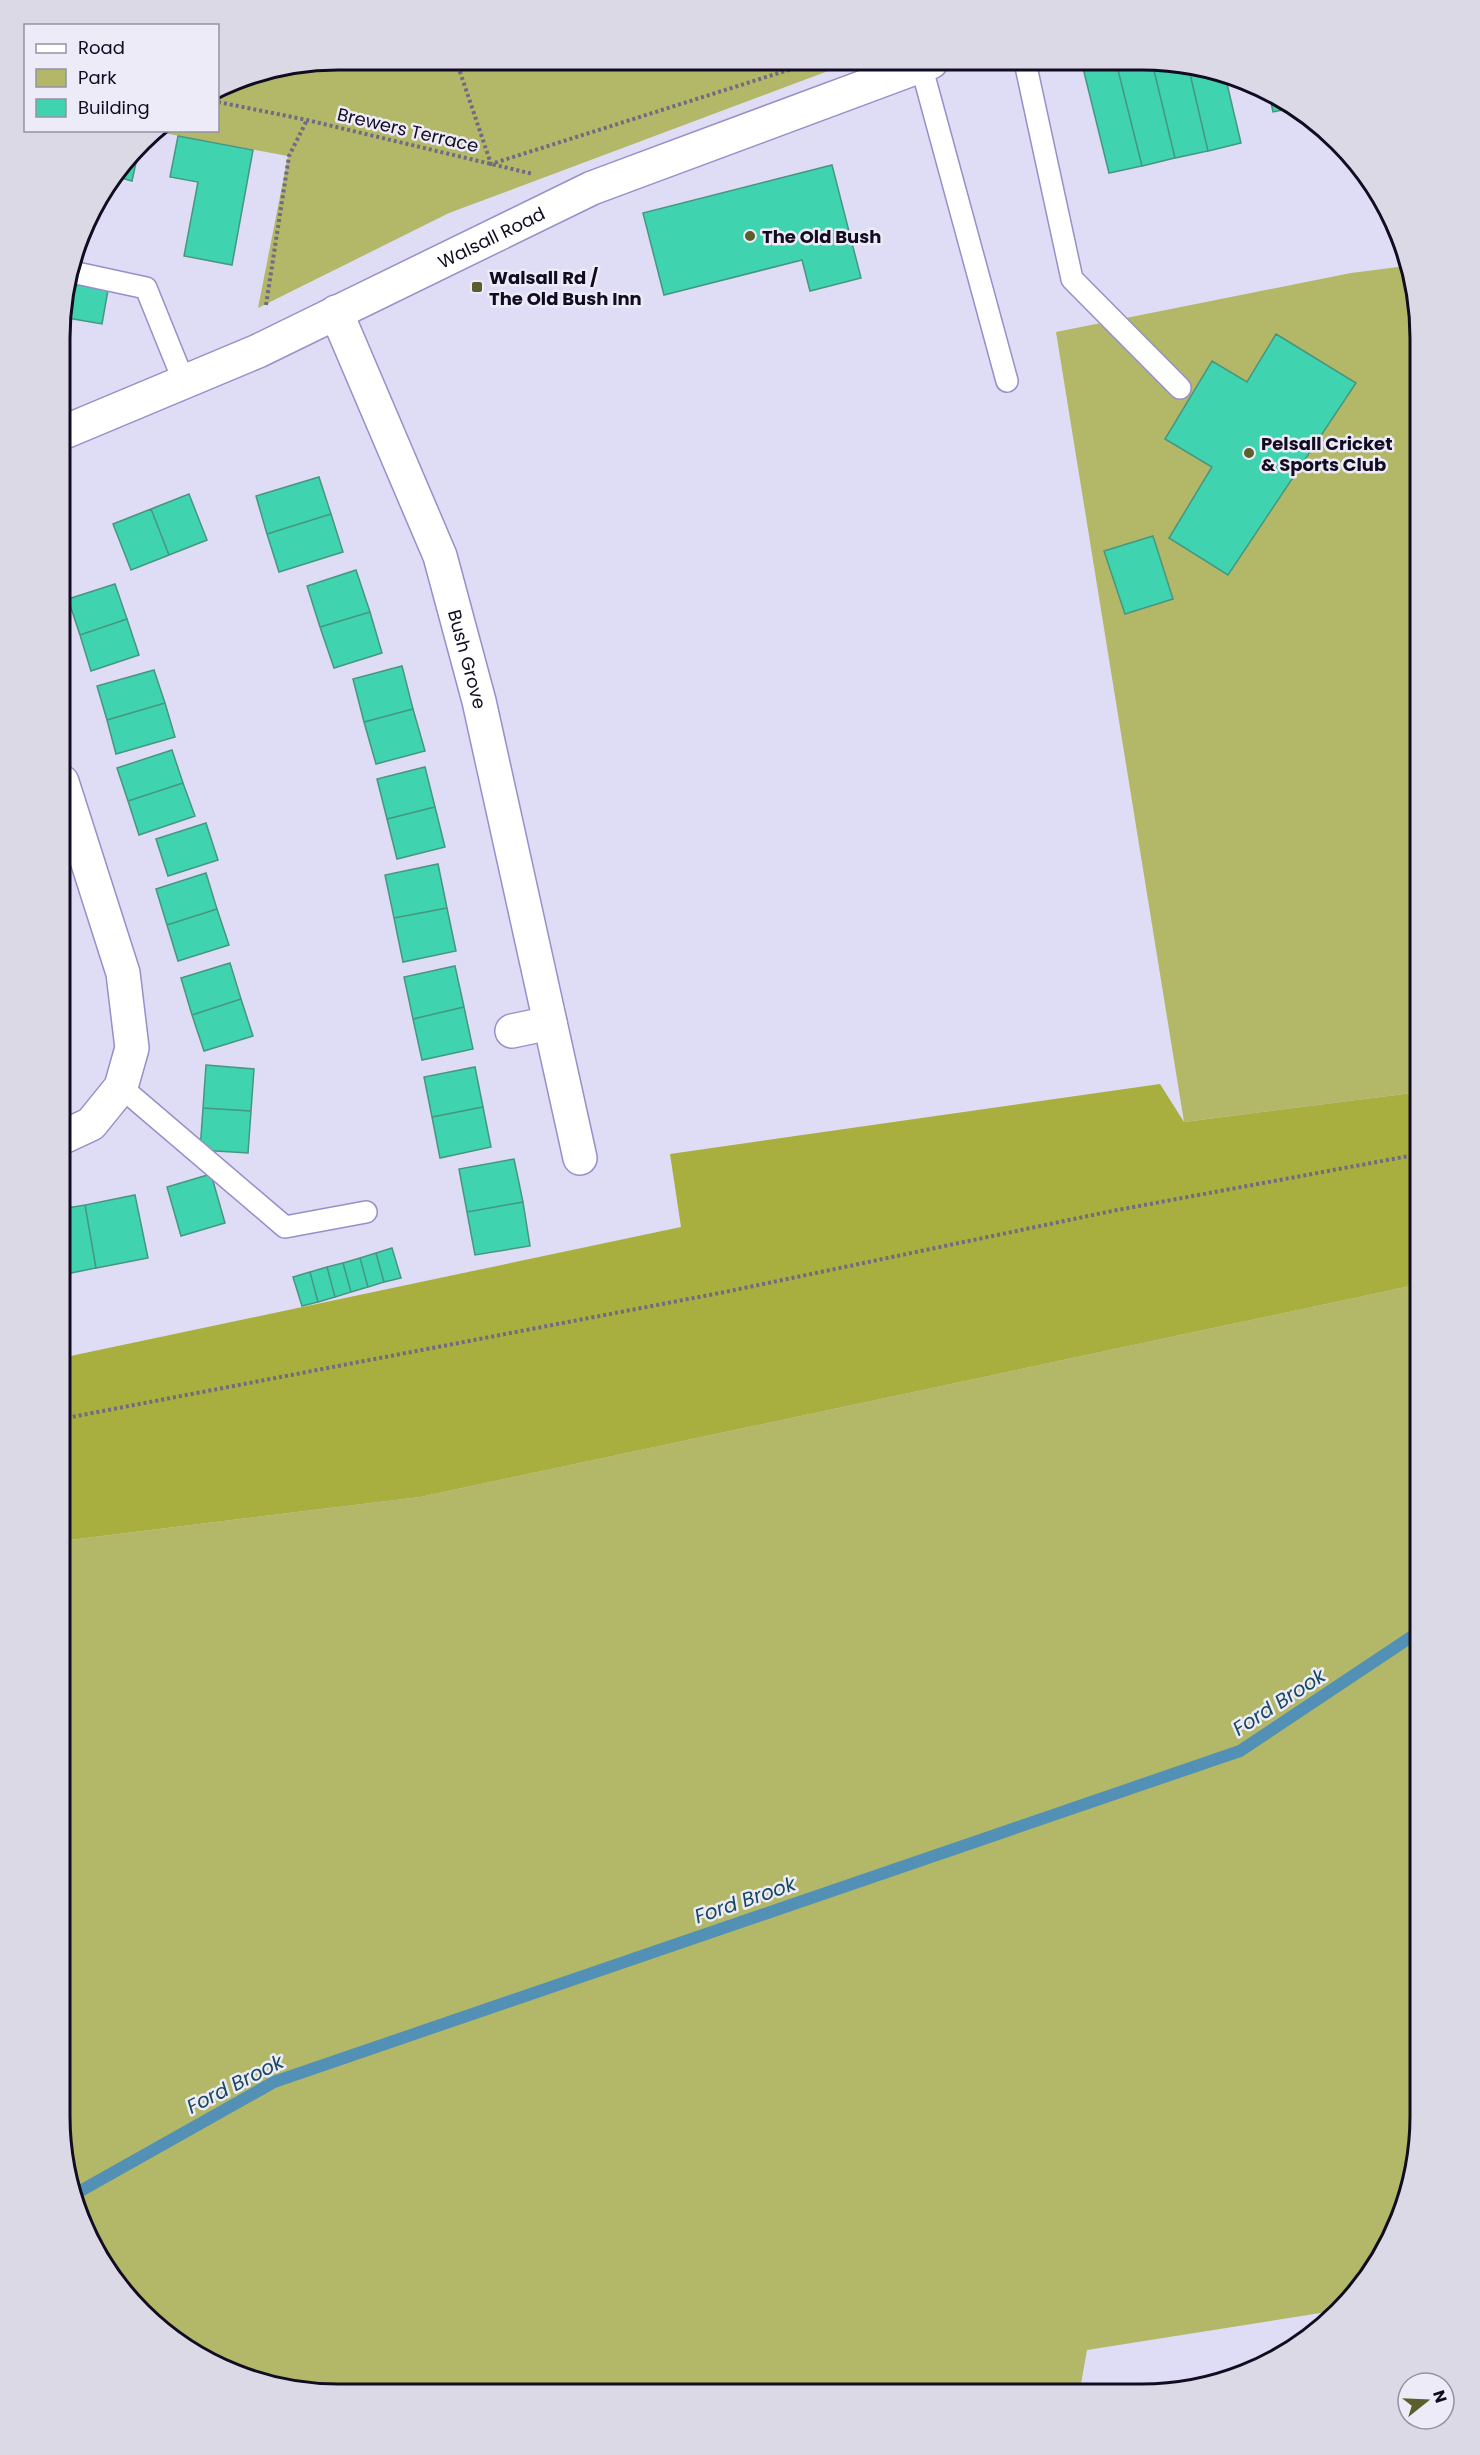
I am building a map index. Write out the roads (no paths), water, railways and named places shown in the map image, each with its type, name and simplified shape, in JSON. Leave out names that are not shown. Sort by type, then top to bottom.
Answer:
[{"type":"street","name":"Walsall Road","points":[[70,430],[258,351],[592,188],[907,70]]},
{"type":"street","name":"Bush Grove","points":[[336,312],[440,556],[479,701],[580,1158]]},
{"type":"street","points":[[70,807],[123,973],[132,1047],[121,1088],[91,1124],[70,1134]]},
{"type":"street","points":[[512,1031],[550,1023]]},
{"type":"lane","points":[[928,70],[1007,381]]},
{"type":"lane","points":[[1027,70],[1072,279],[1179,388]]},
{"type":"lane","points":[[79,274],[146,288],[184,382]]},
{"type":"lane","points":[[121,1088],[285,1227],[366,1212]]},
{"type":"waterway","name":"Ford Brook","points":[[81,2190],[274,2082],[1240,1751],[1410,1638]]},
{"type":"place","name":"The Old Bush","points":[[750,236]]},
{"type":"place","name":"Walsall Rd / The Old Bush Inn","points":[[477,287]]},
{"type":"place","name":"Pelsall Cricket & Sports Club","points":[[1249,453]]}]
